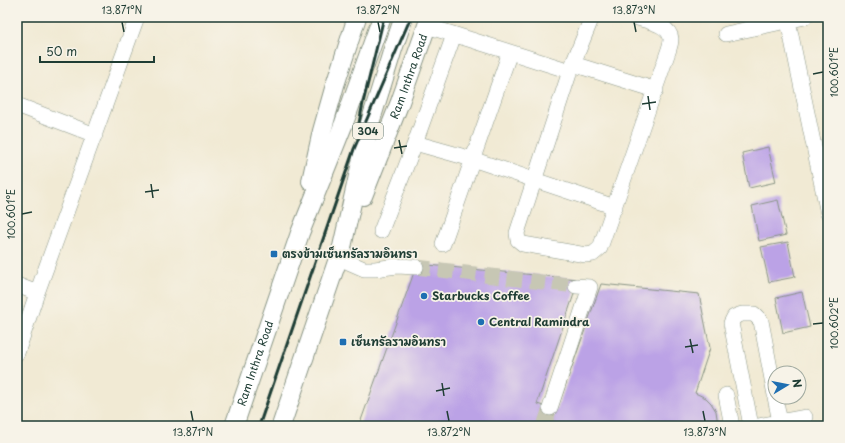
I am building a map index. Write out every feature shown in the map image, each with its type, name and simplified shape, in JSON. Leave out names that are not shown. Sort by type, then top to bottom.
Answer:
[{"type":"main road","name":"Ram Inthra Road","points":[[300,233],[322,131],[357,17]]},
{"type":"main road","name":"Ram Inthra Road","points":[[234,426],[300,233],[344,123],[382,17]]},
{"type":"main road","name":"Ram Inthra Road","points":[[340,253],[370,123],[404,17]]},
{"type":"main road","name":"Ram Inthra Road","points":[[281,426],[340,253],[400,102],[429,21]]},
{"type":"street","points":[[17,353],[37,292],[137,17]]},
{"type":"street","points":[[592,17],[572,68],[517,233],[518,240],[523,244],[586,255],[593,254],[600,248],[669,49],[671,39],[668,32],[663,27],[634,17]]},
{"type":"street","points":[[726,34],[805,17]]},
{"type":"street","points":[[429,21],[454,34],[510,52],[656,90]]},
{"type":"street","points":[[788,21],[828,214]]},
{"type":"street","points":[[381,231],[415,143],[454,34]]},
{"type":"street","points":[[443,244],[510,52]]},
{"type":"street","points":[[17,104],[95,135]]},
{"type":"street","points":[[415,143],[472,159],[615,207]]},
{"type":"street","points":[[340,253],[364,268],[375,269],[397,266],[416,267]]},
{"type":"street","points":[[17,285],[37,292]]},
{"type":"street","points":[[550,408],[583,286]]},
{"type":"street","points":[[751,426],[731,323],[734,317],[742,314],[754,314],[761,321],[769,365]]},
{"type":"street","points":[[726,395],[732,426]]},
{"type":"street","points":[[777,405],[780,422]]},
{"type":"street","points":[[758,426],[806,417]]},
{"type":"building","points":[[768,147],[776,182],[749,188],[742,153]]},
{"type":"building","points":[[778,200],[786,235],[759,241],[752,206]]},
{"type":"building","points":[[788,242],[795,277],[769,282],[761,247]]},
{"type":"building","name":"Central Ramindra","points":[[417,264],[578,279],[537,404],[557,410],[601,284],[699,294],[710,348],[695,393],[706,398],[711,403],[716,411],[718,426],[359,426]]},
{"type":"building","points":[[802,292],[810,327],[783,333],[776,298]]},
{"type":"tunnel","points":[[416,267],[576,286]]},
{"type":"tunnel","points":[[544,426],[550,408]]},
{"type":"railway","points":[[357,133],[384,17]]},
{"type":"railway","points":[[259,426],[354,149],[411,17]]},
{"type":"place","name":"ตรงข้ามเซ็นทรัลรามอินทรา","points":[[274,254]]},
{"type":"place","name":"Starbucks Coffee","points":[[424,296]]},
{"type":"place","name":"Central Ramindra","points":[[481,322]]},
{"type":"place","name":"เซ็นทรัลรามอินทรา","points":[[343,342]]}]
